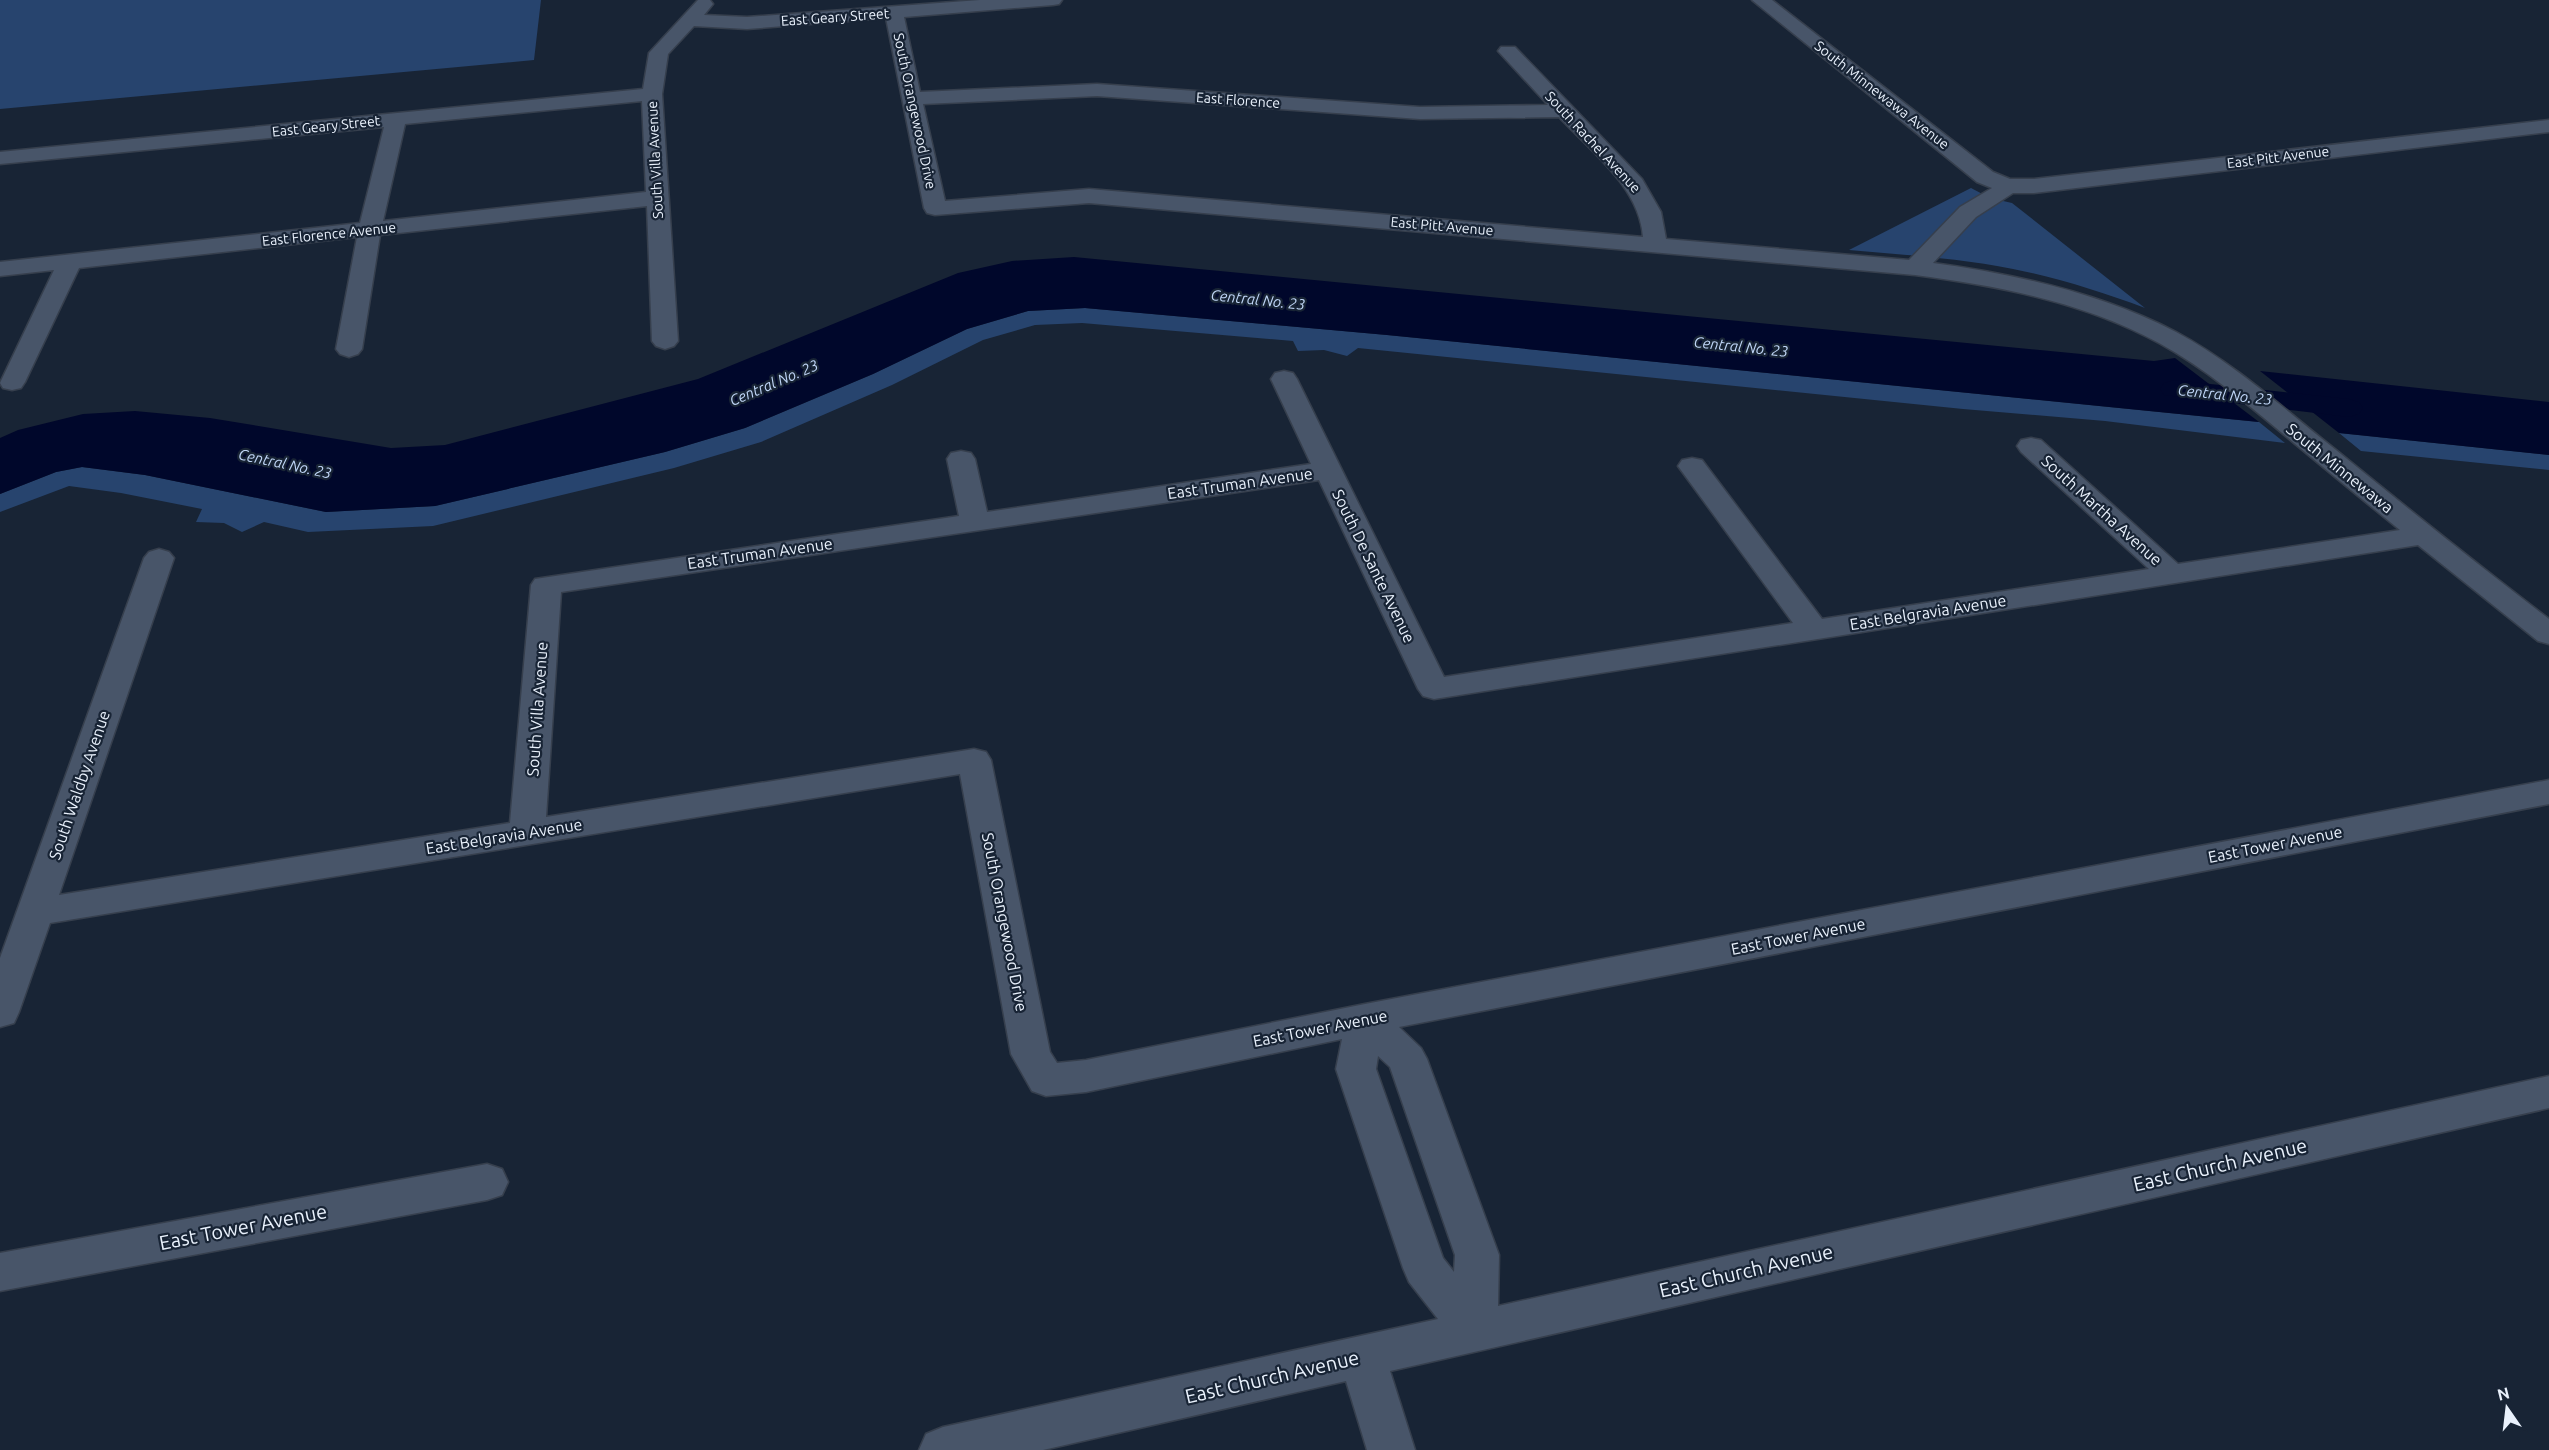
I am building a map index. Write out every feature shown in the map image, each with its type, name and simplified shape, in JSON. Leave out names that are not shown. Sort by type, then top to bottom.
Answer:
[{"type":"street","name":"South Villa Avenue","points":[[665,341],[652,94],[659,53],[709,0]]},
{"type":"street","name":"East Geary Street","points":[[688,20],[747,23],[894,14],[1053,0]]},
{"type":"street","name":"South Minnewawa Avenue","points":[[1761,0],[1985,177],[2007,186]]},
{"type":"street","name":"South Orangewood Drive","points":[[894,14],[935,208]]},
{"type":"street","name":"South Rachel Avenue","points":[[1508,51],[1634,184],[1646,200],[1652,215],[1655,244]]},
{"type":"street","name":"East Florence","points":[[912,98],[1097,90],[1420,113],[1564,111]]},
{"type":"street","name":"East Geary Street","points":[[0,158],[652,94]]},
{"type":"street","points":[[349,349],[370,229],[396,119]]},
{"type":"street","name":"East Pitt Avenue","points":[[2007,186],[2034,186],[2549,126]]},
{"type":"street","points":[[1915,268],[1968,212],[1994,197],[2007,186]]},
{"type":"street","name":"East Pitt Avenue","points":[[935,208],[1089,195],[1948,272]]},
{"type":"street","name":"East Florence Avenue","points":[[0,269],[657,198]]},
{"type":"street","points":[[12,382],[70,261]]},
{"type":"street","name":"South Minnewawa","points":[[1948,272],[2002,280],[2099,308],[2144,326],[2229,378],[2423,535],[2536,612],[2549,634]]},
{"type":"street","name":"South De Sante Avenue","points":[[1284,379],[1434,688]]},
{"type":"street","name":"South Martha Avenue","points":[[2031,446],[2172,574]]},
{"type":"street","points":[[960,459],[975,522]]},
{"type":"street","points":[[1692,466],[1814,630]]},
{"type":"street","name":"East Truman Avenue","points":[[546,585],[1328,470]]},
{"type":"street","name":"East Belgravia Avenue","points":[[1434,688],[2423,535]]},
{"type":"street","name":"South Waldby Avenue","points":[[0,1012],[159,558]]},
{"type":"street","name":"South Villa Avenue","points":[[527,832],[546,585]]},
{"type":"street","name":"South Orangewood Drive","points":[[974,760],[1031,1054],[1046,1080]]},
{"type":"street","name":"East Belgravia Avenue","points":[[35,912],[974,760]]},
{"type":"street","name":"East Tower Avenue","points":[[1046,1080],[1086,1076],[1365,1019],[2549,792]]},
{"type":"street","points":[[1365,1019],[1356,1069],[1425,1268],[1475,1332]]},
{"type":"street","name":"East Church Avenue","points":[[943,1450],[2549,1092]]},
{"type":"street","name":"East Tower Avenue","points":[[0,1272],[486,1182]]},
{"type":"street","points":[[1362,1357],[1391,1450]]},
{"type":"shaded area","points":[[0,0],[541,0],[534,60],[0,109]]},
{"type":"shaded area","points":[[1971,188],[1990,198],[2012,203],[2145,308],[2080,286],[1993,265],[1849,250]]},
{"type":"shaded area","points":[[1085,308],[1387,335],[2259,422],[2285,443],[2105,421],[1963,409],[1358,348],[1347,356],[1324,350],[1298,351],[1293,341],[1082,323],[1035,325],[983,340],[892,385],[761,442],[674,468],[433,526],[308,532],[264,522],[242,532],[224,523],[196,522],[202,509],[121,493],[69,486],[0,512],[0,494],[56,472],[82,467],[145,475],[326,512],[435,506],[665,452],[745,428],[873,374],[967,329],[1028,311]]},
{"type":"shaded area","points":[[2339,433],[2549,455],[2549,470],[2361,451]]},
{"type":"water","points":[[1074,257],[2154,361],[2175,358],[2259,422],[1387,335],[1085,308],[1028,311],[967,329],[873,374],[745,428],[665,452],[435,506],[326,512],[145,475],[82,467],[56,472],[0,494],[0,438],[18,430],[83,414],[135,411],[210,418],[391,448],[445,445],[698,379],[958,273],[1012,261]]},
{"type":"water","points":[[2260,371],[2549,402],[2549,455],[2339,433]]},
{"type":"waterway","name":"Central No. 23","points":[[2174,389],[2349,408]]}]
